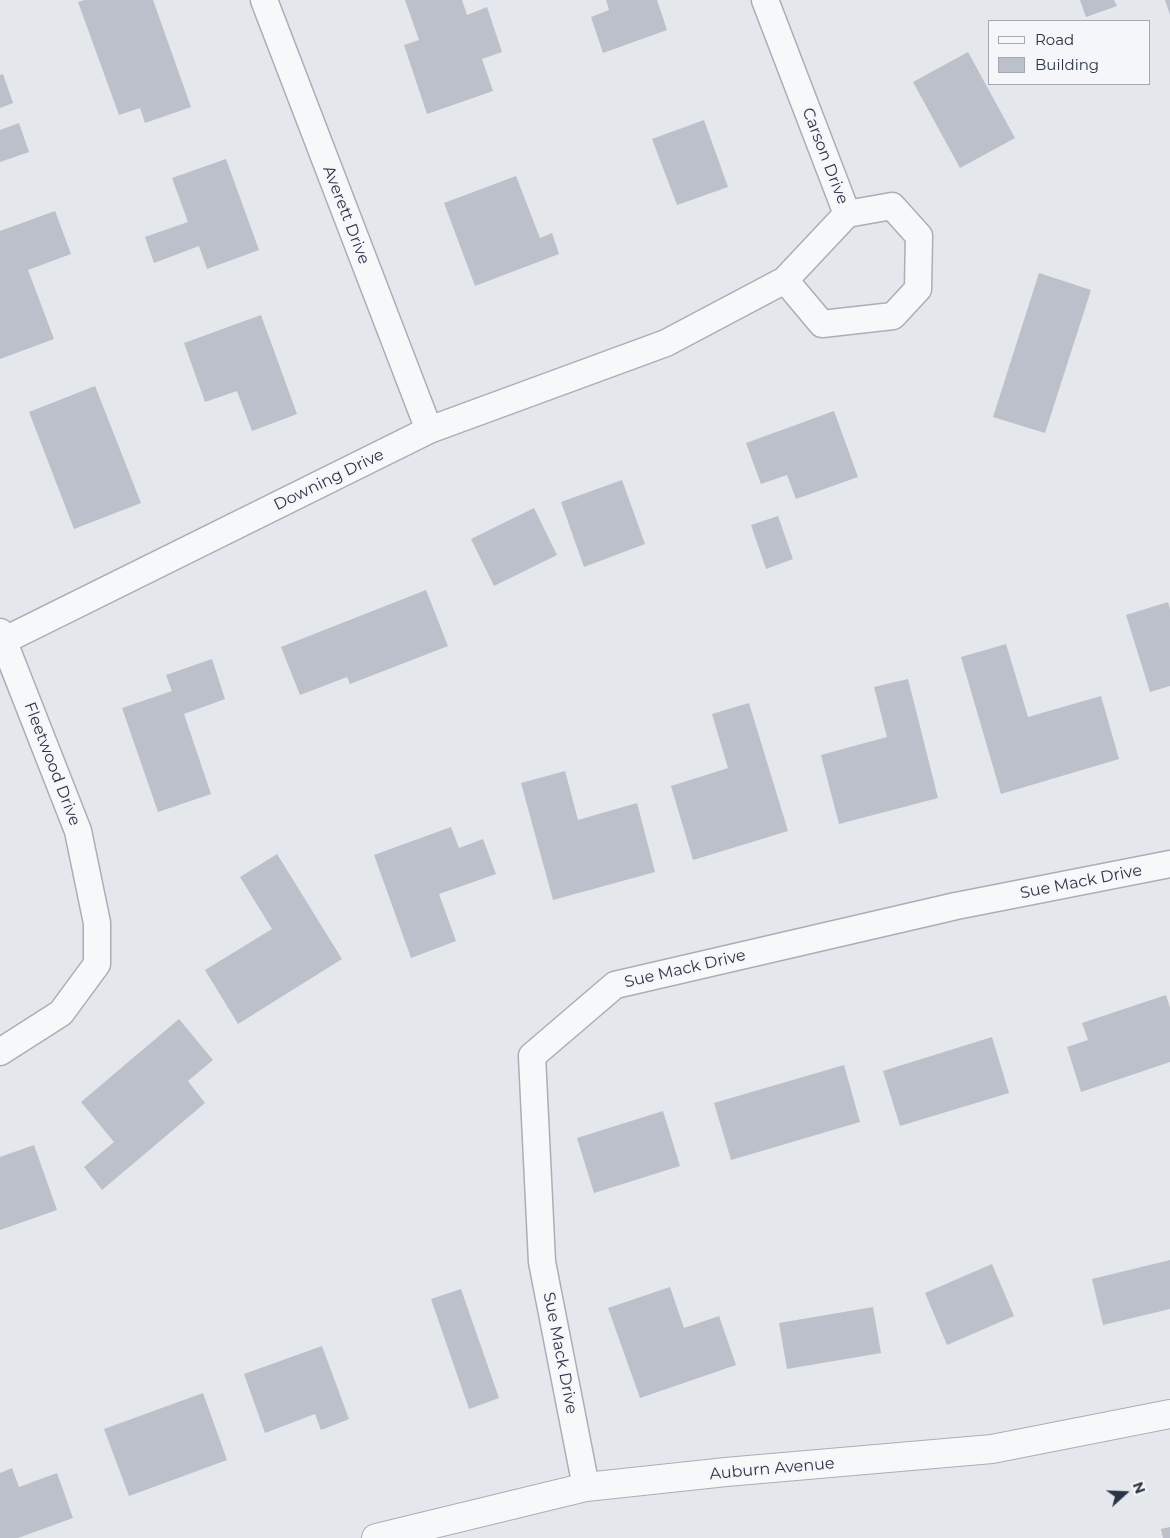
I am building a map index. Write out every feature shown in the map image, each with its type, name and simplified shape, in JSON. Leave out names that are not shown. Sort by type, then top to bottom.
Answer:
[{"type":"street","name":"Averett Drive","points":[[264,0],[429,430]]},
{"type":"street","name":"Carson Drive","points":[[666,343],[785,280],[847,214],[765,0]]},
{"type":"street","points":[[785,280],[822,324],[893,316],[918,289],[919,236],[892,206],[847,214]]},
{"type":"street","name":"Downing Drive","points":[[2,636],[429,430],[666,343]]},
{"type":"street","name":"Fleetwood Drive","points":[[0,1052],[61,1013],[97,964],[97,922],[78,831],[2,636]]},
{"type":"street","name":"Sue Mack Drive","points":[[586,1487],[542,1262],[532,1056],[615,985],[956,906],[1170,864]]},
{"type":"street","name":"Auburn Avenue","points":[[376,1538],[586,1487],[726,1472],[992,1449],[1170,1414]]},
{"type":"building","points":[[85,0],[153,0],[191,107],[145,123],[140,108],[119,115],[78,2]]},
{"type":"building","points":[[405,0],[462,0],[467,15],[487,7],[502,52],[482,59],[493,91],[427,114],[404,45],[419,40]]},
{"type":"building","points":[[606,0],[657,0],[667,30],[603,53],[591,17],[609,10]]},
{"type":"building","points":[[1080,0],[1114,0],[1117,6],[1086,17]]},
{"type":"building","points":[[1165,0],[1170,0],[1170,15]]},
{"type":"building","points":[[968,52],[1015,138],[960,168],[913,82]]},
{"type":"building","points":[[3,74],[13,103],[0,108],[0,75]]},
{"type":"building","points":[[704,120],[728,187],[677,205],[652,139]]},
{"type":"building","points":[[19,123],[29,152],[0,162],[0,130]]},
{"type":"building","points":[[226,159],[259,250],[207,269],[199,246],[154,263],[145,237],[188,222],[172,178]]},
{"type":"building","points":[[516,176],[540,238],[552,233],[559,254],[475,286],[444,203]]},
{"type":"building","points":[[55,211],[71,254],[28,270],[54,339],[0,359],[0,231]]},
{"type":"building","points":[[1039,273],[1091,290],[1045,433],[993,417]]},
{"type":"building","points":[[261,315],[297,414],[252,431],[237,391],[205,402],[184,343]]},
{"type":"building","points":[[95,386],[141,503],[74,529],[29,412]]},
{"type":"building","points":[[834,411],[858,477],[796,499],[787,475],[761,484],[746,443]]},
{"type":"building","points":[[622,480],[645,544],[584,567],[561,502]]},
{"type":"building","points":[[534,508],[557,555],[494,586],[471,539]]},
{"type":"building","points":[[778,516],[793,559],[766,569],[751,525]]},
{"type":"building","points":[[426,590],[448,646],[350,684],[347,677],[300,695],[281,647]]},
{"type":"building","points":[[1168,602],[1170,609],[1170,686],[1150,692],[1126,615]]},
{"type":"building","points":[[1006,644],[1028,717],[1101,696],[1119,759],[1001,794],[961,657]]},
{"type":"building","points":[[212,659],[225,699],[184,714],[211,794],[158,812],[122,708],[172,691],[166,675]]},
{"type":"building","points":[[908,679],[938,798],[839,824],[821,755],[887,737],[874,687]]},
{"type":"building","points":[[749,703],[788,831],[693,860],[671,786],[728,768],[712,714]]},
{"type":"building","points":[[565,771],[578,820],[637,803],[655,872],[553,900],[521,783]]},
{"type":"building","points":[[451,827],[459,848],[483,839],[496,874],[439,894],[456,941],[411,958],[374,855]]},
{"type":"building","points":[[277,854],[342,959],[238,1024],[205,970],[272,929],[240,877]]},
{"type":"building","points":[[1166,995],[1170,1008],[1170,1062],[1081,1092],[1067,1047],[1088,1040],[1082,1023]]},
{"type":"building","points":[[179,1019],[213,1060],[188,1081],[205,1103],[102,1190],[84,1167],[114,1142],[81,1102]]},
{"type":"building","points":[[992,1037],[1009,1093],[900,1126],[883,1071]]},
{"type":"building","points":[[844,1065],[860,1122],[731,1160],[714,1103]]},
{"type":"building","points":[[663,1111],[680,1166],[594,1193],[577,1138]]},
{"type":"building","points":[[34,1145],[57,1210],[0,1230],[0,1157]]},
{"type":"building","points":[[1170,1260],[1170,1309],[1103,1325],[1092,1279]]},
{"type":"building","points":[[992,1264],[1014,1316],[947,1345],[925,1293]]},
{"type":"building","points":[[670,1287],[684,1328],[719,1316],[736,1365],[640,1398],[608,1308]]},
{"type":"building","points":[[461,1289],[499,1398],[469,1409],[431,1299]]},
{"type":"building","points":[[873,1307],[881,1353],[787,1369],[779,1323]]},
{"type":"building","points":[[322,1346],[349,1419],[321,1430],[315,1414],[265,1433],[244,1374]]},
{"type":"building","points":[[203,1393],[227,1460],[129,1496],[104,1429]]},
{"type":"building","points":[[12,1468],[19,1487],[57,1473],[73,1518],[18,1538],[0,1538],[0,1473]]},
{"type":"building","points":[[1170,1527],[1170,1538],[1163,1538],[1161,1529]]}]
